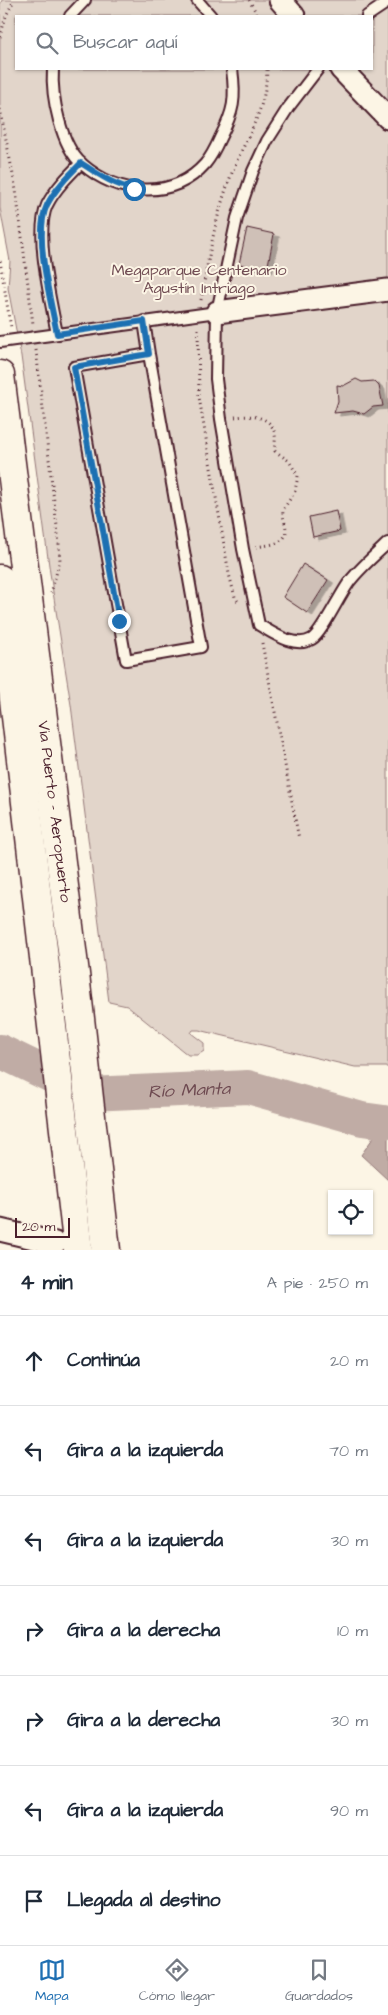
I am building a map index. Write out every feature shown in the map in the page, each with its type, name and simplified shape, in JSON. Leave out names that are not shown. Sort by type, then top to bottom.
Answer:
[{"type":"main road","name":"Via Puerto - Aeropuerto","points":[[0,375],[75,974],[106,1250]]},
{"type":"main road","name":"Via Puerto - Aeropuerto","points":[[0,579],[47,980],[66,1246]]},
{"type":"street","points":[[280,0],[293,15]]},
{"type":"street","points":[[342,70],[388,118]]},
{"type":"street","points":[[217,312],[388,290]]},
{"type":"street","points":[[0,1230],[66,1246]]},
{"type":"lane","points":[[71,15],[85,0]]},
{"type":"lane","points":[[198,0],[210,15]]},
{"type":"lane","points":[[368,15],[388,2]]},
{"type":"lane","points":[[53,70],[52,86],[58,119],[68,142],[81,163],[102,178],[121,186],[146,191],[170,187],[192,176],[206,163],[229,121],[235,94],[232,70]]},
{"type":"lane","points":[[317,70],[288,108],[267,141],[253,171],[237,218],[217,312],[216,379],[221,419],[243,549],[259,624],[286,639],[303,642],[312,639],[320,631],[327,616],[350,581],[388,543]]},
{"type":"lane","points":[[57,334],[41,240],[41,222],[47,204],[81,163]]},
{"type":"lane","points":[[0,342],[217,312]]},
{"type":"lane","points":[[144,321],[201,647],[126,660],[74,367],[149,354]]},
{"type":"path","points":[[0,37],[6,16],[14,0]]},
{"type":"path","points":[[250,0],[258,15]]},
{"type":"path","points":[[0,109],[16,190],[60,543],[60,560],[50,598]]},
{"type":"path","points":[[221,419],[249,415],[257,416],[264,420],[274,430],[275,451],[289,460],[298,476],[295,491],[283,510],[286,533],[283,539],[273,544],[243,549]]},
{"type":"green space","name":"Megaparque Centenario Agustín Intriago","points":[[2,0],[388,0],[388,1067],[355,1067],[199,1030],[193,1030],[191,1033],[204,1043],[204,1051],[198,1055],[188,1055],[127,1006],[109,1002],[71,705],[50,573],[21,356],[8,288],[10,261],[0,208],[0,5]]},
{"type":"shaded area","points":[[388,1117],[388,1180],[361,1155]]},
{"type":"building","points":[[247,228],[274,234],[267,270],[239,264]]},
{"type":"building","points":[[356,379],[362,382],[374,381],[379,386],[383,406],[373,407],[364,414],[353,411],[334,413],[338,401],[337,385],[343,386]]},
{"type":"building","points":[[336,511],[340,531],[313,537],[309,517]]},
{"type":"building","points":[[303,564],[328,580],[307,613],[283,597]]},
{"type":"waterway","name":"Río Manta","points":[[0,1051],[89,1094],[248,1087],[362,1119],[384,1122]]},
{"type":"route","points":[[119,621],[74,367],[149,354],[144,321],[57,334],[41,240],[41,222],[47,204],[67,177],[81,163],[102,178],[134,189]]}]
